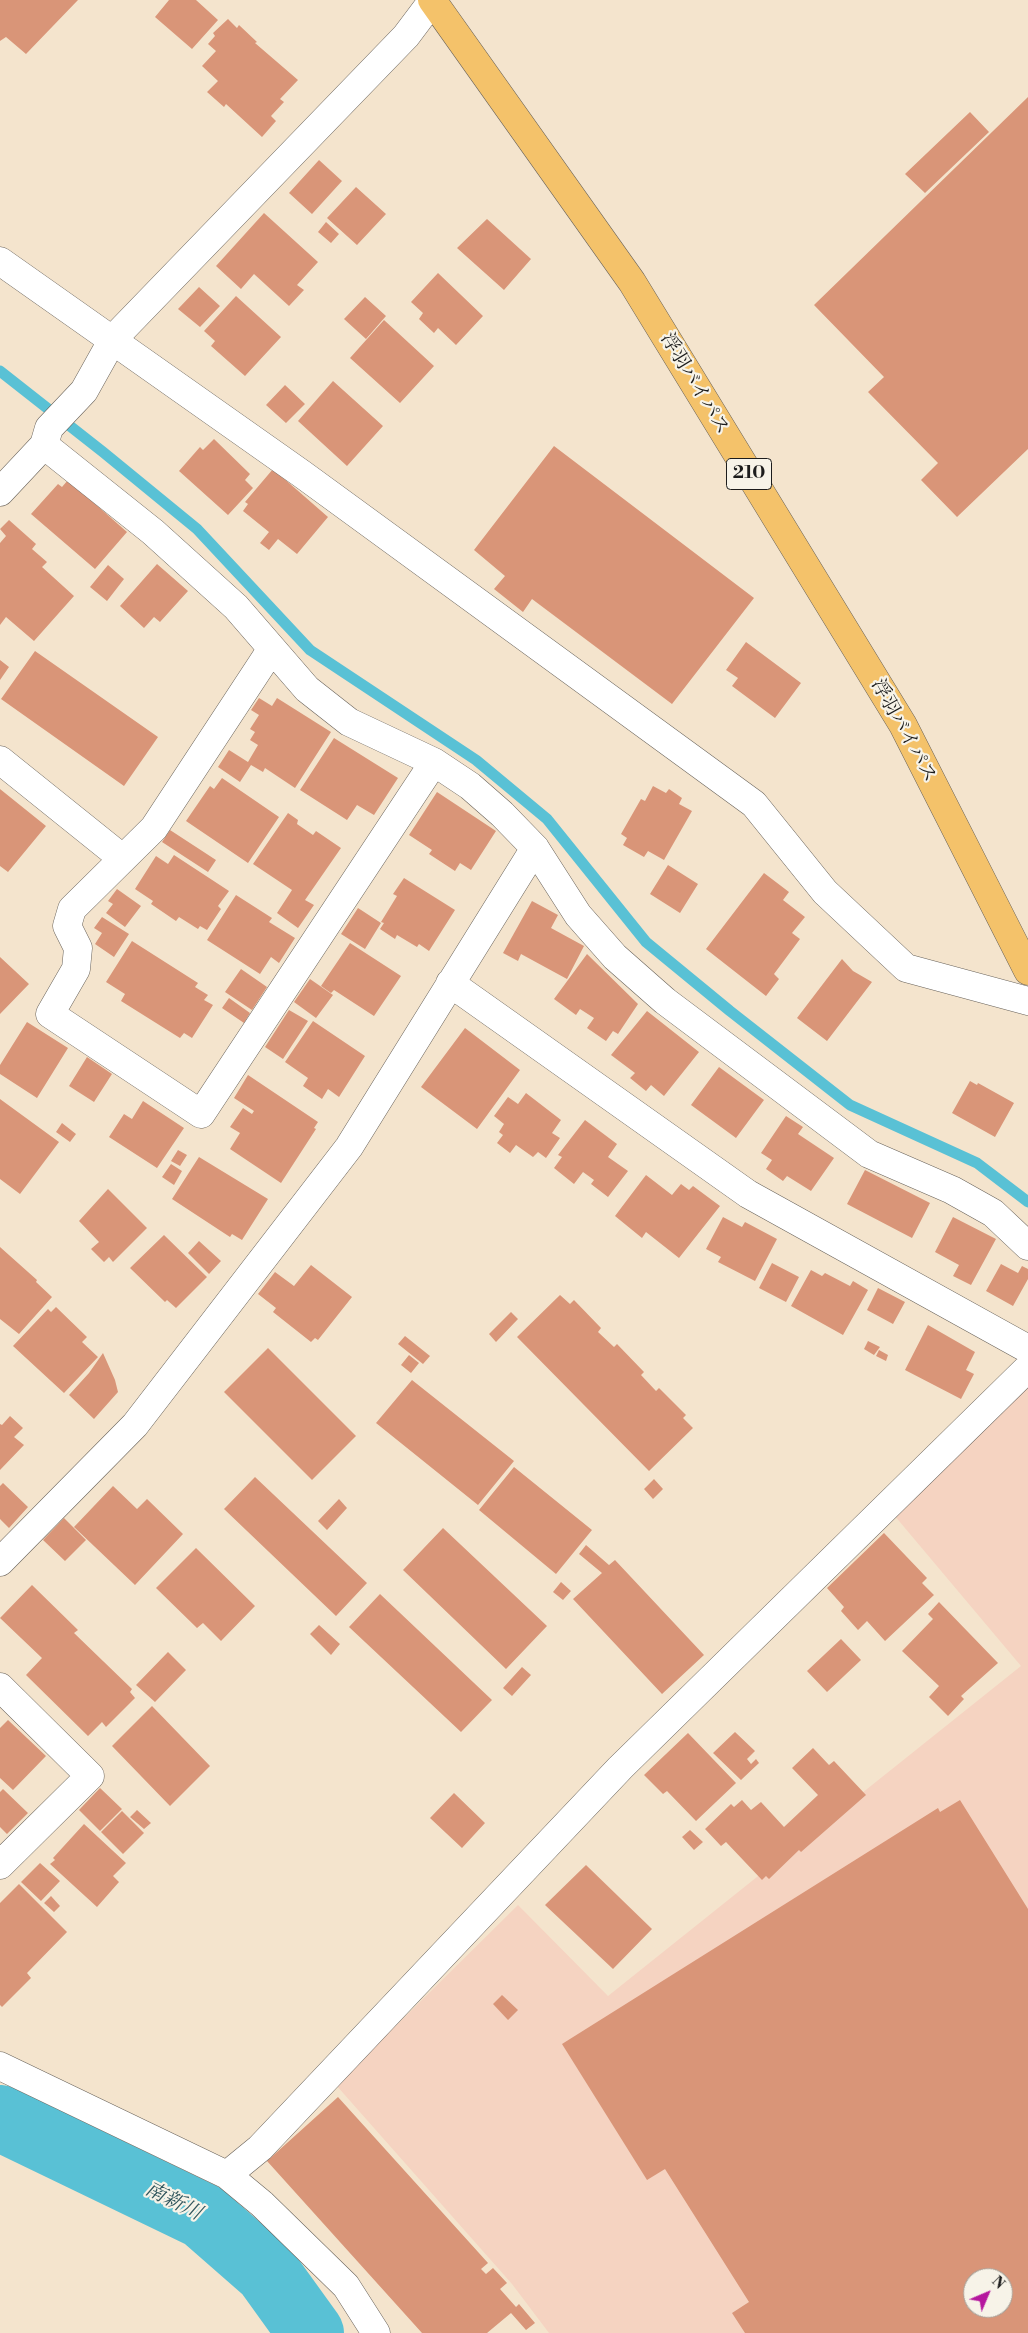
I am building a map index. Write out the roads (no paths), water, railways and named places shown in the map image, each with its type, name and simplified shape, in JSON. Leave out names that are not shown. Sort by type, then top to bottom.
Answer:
[{"type":"highway","name":"浮羽バイパス","points":[[432,0],[632,282],[903,726],[1028,971]]},
{"type":"street","points":[[0,492],[84,391],[113,339],[406,36],[432,0]]},
{"type":"street","points":[[0,262],[113,339],[302,474],[754,804],[825,892],[906,968],[1028,1001]]},
{"type":"street","points":[[46,436],[236,607],[307,690],[349,722],[434,762],[470,786],[502,814],[535,848],[578,915],[615,957],[665,1001],[869,1154],[952,1190],[993,1213],[1028,1246]]},
{"type":"street","points":[[271,650],[154,828],[72,909],[67,926],[78,948],[76,969],[50,1014],[201,1114],[434,762]]},
{"type":"street","points":[[0,760],[122,858]]},
{"type":"street","points":[[0,1562],[135,1425],[349,1147],[535,848]]},
{"type":"street","points":[[450,983],[748,1194],[1028,1349]]},
{"type":"street","points":[[227,2174],[260,2148],[620,1768],[1028,1368]]},
{"type":"street","points":[[0,1687],[90,1776],[0,1865]]},
{"type":"street","points":[[0,2066],[227,2174],[262,2204],[346,2286],[376,2333]]},
{"type":"waterway","points":[[0,371],[197,529],[310,650],[476,760],[547,819],[646,942],[730,1011],[850,1105],[977,1163],[1028,1202]]},
{"type":"waterway","name":"南新川","points":[[0,2118],[203,2216],[267,2272],[311,2333]]}]
